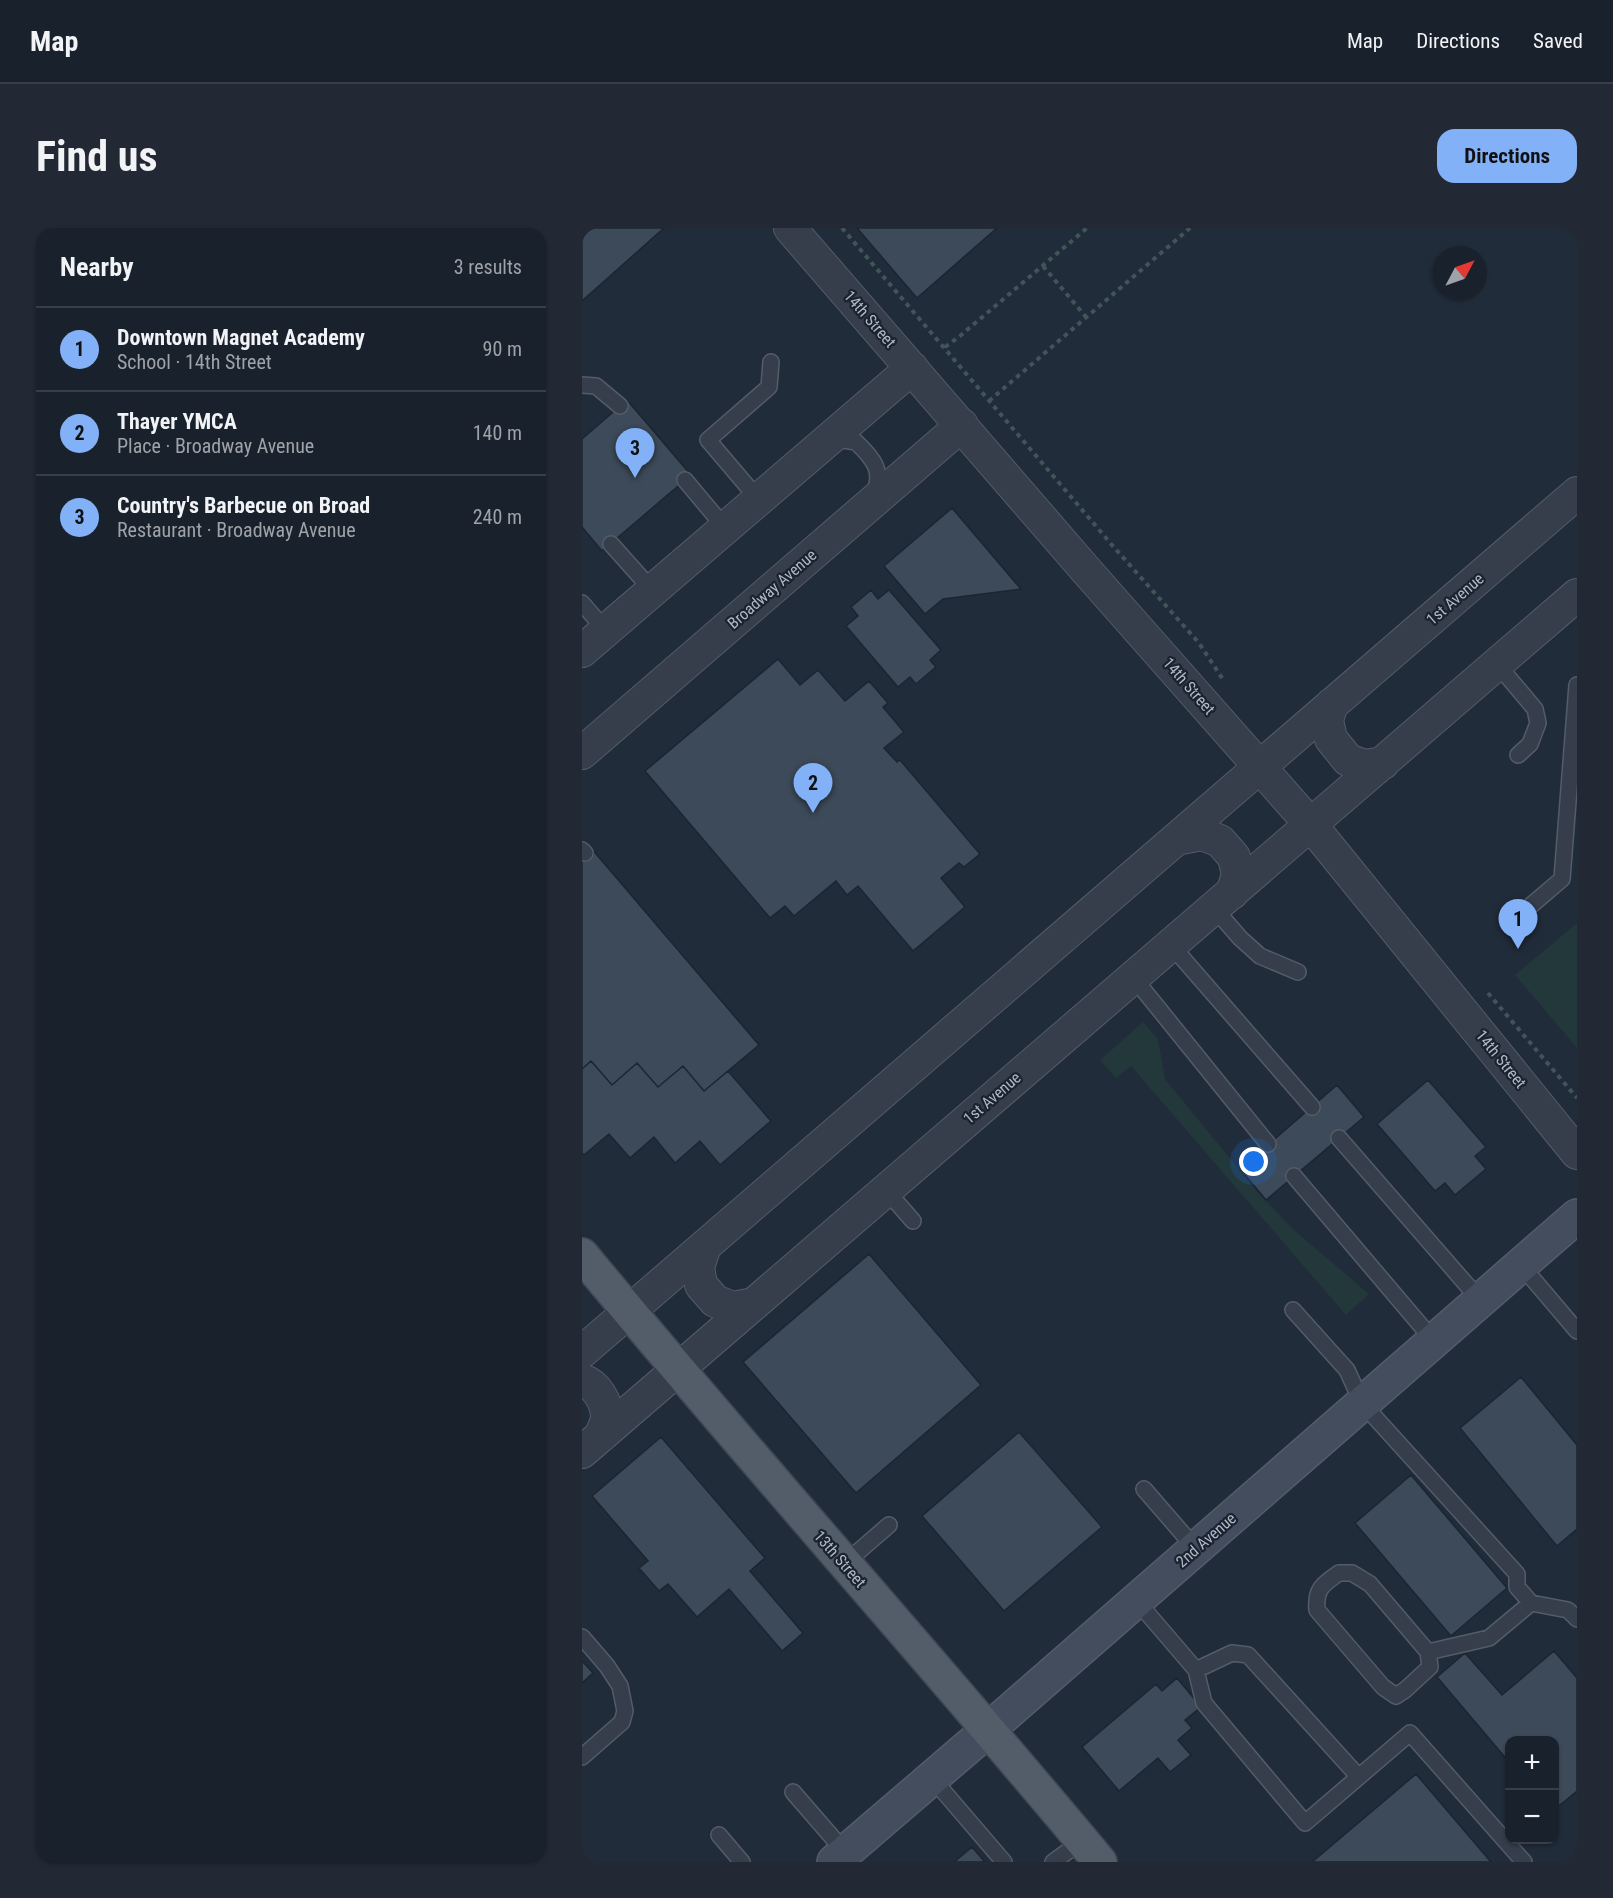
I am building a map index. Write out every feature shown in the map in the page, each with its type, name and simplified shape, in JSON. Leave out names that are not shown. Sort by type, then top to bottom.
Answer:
[{"type":"main road","name":"2nd Avenue","points":[[839,1857],[1577,1216]]},
{"type":"main road","name":"13th Street","points":[[582,1255],[1091,1851]]},
{"type":"street","name":"14th Street","points":[[790,228],[1085,569],[1311,825],[1577,1153]]},
{"type":"street","points":[[582,651],[912,368]]},
{"type":"street","name":"Broadway Avenue","points":[[582,753],[962,425]]},
{"type":"street","name":"1st Avenue","points":[[582,1352],[1577,494]]},
{"type":"street","name":"1st Avenue","points":[[591,1444],[1577,595]]},
{"type":"street","points":[[1332,704],[1327,720],[1331,740],[1348,760],[1365,766],[1383,763]]},
{"type":"street","points":[[1176,839],[1202,834],[1220,840],[1234,857],[1238,875],[1223,901]]},
{"type":"street","points":[[705,1246],[698,1267],[701,1285],[716,1302],[733,1308],[754,1304]]},
{"type":"street","name":"1st Avenue","points":[[582,1380],[590,1382],[603,1398],[607,1418],[591,1444]]},
{"type":"lane","points":[[759,500],[708,440],[769,387],[771,362]]},
{"type":"lane","points":[[582,385],[596,386],[621,406]]},
{"type":"lane","points":[[826,443],[844,440],[856,442],[874,463],[878,475],[877,488],[864,509]]},
{"type":"lane","points":[[685,480],[726,529]]},
{"type":"lane","points":[[611,544],[653,591]]},
{"type":"lane","points":[[582,603],[606,631]]},
{"type":"lane","points":[[1497,664],[1535,709],[1538,723],[1530,744],[1518,755]]},
{"type":"lane","points":[[1514,920],[1562,879],[1577,685]]},
{"type":"lane","points":[[1223,901],[1240,938],[1260,956],[1298,972]]},
{"type":"lane","points":[[1171,945],[1312,1107]]},
{"type":"lane","points":[[1133,977],[1268,1144]]},
{"type":"lane","points":[[1339,1138],[1480,1300]]},
{"type":"lane","points":[[1294,1176],[1434,1341]]},
{"type":"lane","points":[[886,1190],[913,1221]]},
{"type":"lane","points":[[1521,1265],[1577,1331]]},
{"type":"lane","points":[[1293,1310],[1347,1370],[1362,1403],[1517,1574],[1517,1587],[1531,1603],[1568,1610],[1577,1620]]},
{"type":"lane","points":[[1144,1489],[1196,1549]]},
{"type":"lane","points":[[844,1564],[889,1525]]},
{"type":"lane","points":[[1339,1573],[1352,1573],[1370,1584],[1428,1652],[1430,1667],[1396,1696],[1383,1687],[1317,1610],[1316,1598],[1322,1585],[1339,1573]]},
{"type":"lane","points":[[1136,1600],[1196,1670],[1204,1703],[1305,1823],[1410,1733],[1524,1862]]},
{"type":"lane","points":[[1428,1652],[1489,1638],[1531,1603]]},
{"type":"lane","points":[[582,1637],[607,1666],[620,1686],[625,1711],[622,1722],[582,1757]]},
{"type":"lane","points":[[1196,1670],[1232,1653],[1248,1655],[1358,1776]]},
{"type":"lane","points":[[932,1778],[1004,1862]]},
{"type":"lane","points":[[793,1792],[839,1857]]},
{"type":"lane","points":[[719,1834],[742,1862]]},
{"type":"lane","points":[[1053,1862],[1091,1851]]},
{"type":"path","points":[[945,347],[1087,228]]},
{"type":"path","points":[[989,401],[1190,228]]},
{"type":"path","points":[[1043,266],[1086,317]]},
{"type":"green space","points":[[1577,923],[1577,1048],[1515,975]]},
{"type":"green space","points":[[1143,1022],[1158,1039],[1165,1079],[1260,1195],[1295,1231],[1369,1294],[1346,1315],[1131,1066],[1116,1078],[1100,1060]]},
{"type":"building","points":[[582,228],[664,228],[582,301]]},
{"type":"building","points":[[857,228],[997,228],[917,298]]},
{"type":"building","points":[[627,400],[691,475],[602,551],[582,527],[582,439]]},
{"type":"building","points":[[952,508],[1021,589],[943,599],[925,614],[884,566]]},
{"type":"building","points":[[871,590],[878,599],[889,590],[941,650],[930,660],[936,667],[916,684],[910,677],[898,687],[846,626],[858,616],[851,607]]},
{"type":"building","points":[[778,659],[800,685],[818,670],[845,701],[869,681],[888,703],[883,707],[904,732],[884,748],[897,762],[900,760],[980,854],[964,867],[959,863],[941,878],[965,907],[913,951],[858,886],[847,895],[836,881],[794,916],[785,906],[770,918],[645,771]]},
{"type":"building","points":[[591,848],[759,1045],[704,1091],[683,1066],[658,1087],[637,1063],[612,1085],[591,1061],[582,1069],[582,856]]},
{"type":"building","points":[[591,1061],[612,1085],[637,1063],[658,1087],[683,1066],[704,1091],[728,1071],[771,1121],[720,1165],[700,1141],[675,1163],[654,1137],[630,1158],[609,1134],[584,1155],[582,1153],[582,1069]]},
{"type":"building","points":[[1428,1080],[1486,1147],[1475,1156],[1486,1169],[1455,1195],[1445,1183],[1435,1191],[1377,1124]]},
{"type":"building","points":[[1337,1085],[1364,1117],[1266,1200],[1240,1169]]},
{"type":"building","points":[[869,1254],[981,1385],[856,1493],[743,1362]]},
{"type":"building","points":[[1521,1377],[1577,1445],[1577,1529],[1557,1546],[1460,1428]]},
{"type":"building","points":[[1019,1432],[1102,1527],[1004,1611],[922,1516]]},
{"type":"building","points":[[661,1437],[765,1558],[750,1571],[803,1633],[782,1651],[729,1589],[697,1617],[668,1584],[659,1591],[639,1568],[648,1561],[592,1496]]},
{"type":"building","points":[[1411,1475],[1507,1588],[1451,1636],[1355,1523]]},
{"type":"building","points":[[1554,1651],[1577,1678],[1577,1791],[1559,1806],[1559,1736],[1505,1736],[1505,1757],[1437,1677],[1465,1653],[1502,1695]]},
{"type":"building","points":[[582,1661],[593,1673],[582,1683]]},
{"type":"building","points":[[1177,1678],[1201,1707],[1185,1720],[1192,1728],[1178,1740],[1191,1755],[1170,1772],[1158,1758],[1119,1791],[1082,1747],[1156,1684],[1162,1691]]},
{"type":"building","points":[[1416,1774],[1491,1862],[1312,1862]]},
{"type":"building","points":[[972,1847],[985,1862],[954,1862]]},
{"type":"place","name":"Country's Barbecue on Broad","points":[[635,478]]},
{"type":"place","name":"Thayer YMCA","points":[[813,813]]},
{"type":"place","name":"Downtown Magnet Academy","points":[[1518,949]]}]
